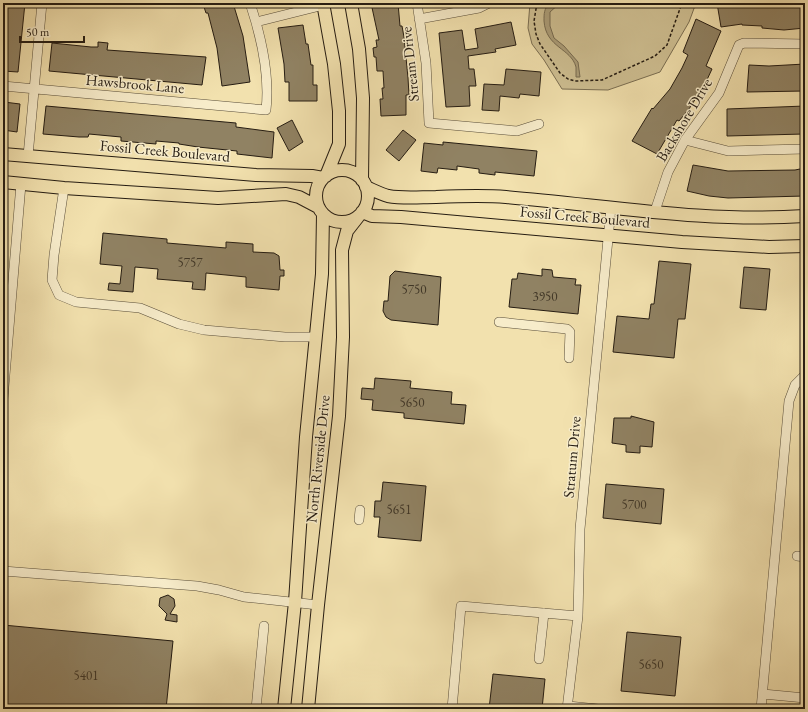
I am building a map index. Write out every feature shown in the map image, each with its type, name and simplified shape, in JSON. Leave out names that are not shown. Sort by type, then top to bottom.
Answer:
[{"type":"main road","points":[[3,182],[64,188],[218,198],[286,194],[299,197],[336,222],[351,220],[360,214],[368,200],[364,183],[363,98],[359,49],[351,3]]},
{"type":"main road","points":[[320,210],[316,201],[317,189],[325,177],[339,144],[339,111],[325,4]]},
{"type":"main road","name":"Fossil Creek Boulevard","points":[[3,154],[256,175],[325,177]]},
{"type":"main road","points":[[325,177],[341,171],[348,171],[364,183]]},
{"type":"main road","name":"Fossil Creek Boulevard","points":[[364,183],[387,196],[400,198],[456,196],[505,197],[611,208],[726,216],[778,218],[805,216]]},
{"type":"main road","name":"North Riverside Drive","points":[[284,709],[295,602],[306,437],[322,274],[320,210]]},
{"type":"main road","name":"Fossil Creek Boulevard","points":[[360,214],[730,245],[769,247],[805,246]]},
{"type":"main road","name":"North Riverside Drive","points":[[308,709],[318,605],[340,416],[344,329],[342,250],[348,230],[360,214]]},
{"type":"street","points":[[28,156],[42,3]]},
{"type":"street","points":[[250,3],[256,22],[325,4]]},
{"type":"street","name":"Stream Drive","points":[[417,3],[426,63],[429,122],[517,130],[539,124]]},
{"type":"street","points":[[419,20],[479,8],[489,3]]},
{"type":"street","name":"Hawsbrook Lane","points":[[3,86],[266,110],[267,86],[256,22]]},
{"type":"street","name":"Backshore Drive","points":[[654,211],[668,172],[685,140],[719,93],[739,45],[744,43],[805,44]]},
{"type":"street","points":[[685,140],[728,151],[805,149]]},
{"type":"street","points":[[3,399],[21,184]]},
{"type":"street","points":[[64,188],[54,254],[52,280],[59,295],[76,302],[140,308],[179,324],[204,330],[285,337],[316,337]]},
{"type":"street","name":"Stratum Drive","points":[[568,708],[578,616],[580,529],[611,208]]},
{"type":"street","points":[[499,322],[566,329],[570,332],[569,358]]},
{"type":"street","points":[[762,709],[789,401],[795,385],[805,375]]},
{"type":"street","points":[[359,520],[360,510]]},
{"type":"street","points":[[3,571],[197,586],[244,597],[318,605]]},
{"type":"street","points":[[452,709],[461,606],[578,616]]},
{"type":"street","points":[[539,659],[544,613]]},
{"type":"street","points":[[256,709],[264,626]]},
{"type":"street","points":[[763,694],[805,698]]},
{"type":"street","points":[[568,708],[598,709]]},
{"type":"path","points":[[537,3],[534,22],[536,34],[540,44],[560,73],[568,79],[576,81],[602,80],[656,56],[667,45],[682,3]]},
{"type":"shaded area","points":[[530,3],[696,3],[689,22],[660,72],[608,90],[562,89],[532,44],[528,28]]},
{"type":"shaded area","points":[[549,3],[560,3],[550,12],[550,26],[554,38],[564,46],[578,62],[580,77],[576,77],[576,67],[573,61],[549,37],[546,30],[544,14]]},
{"type":"building","points":[[3,3],[25,3],[18,72],[3,71]]},
{"type":"building","points":[[216,3],[233,3],[243,36],[250,82],[222,86],[217,48],[208,13],[206,13],[204,7]]},
{"type":"building","points":[[371,3],[398,3],[400,26],[402,26],[404,37],[408,78],[409,95],[406,95],[406,115],[381,116],[380,99],[383,99],[382,88],[384,88],[383,71],[377,71],[376,57],[374,57],[373,48],[377,47],[376,40],[379,40]]},
{"type":"building","points":[[717,3],[805,3],[805,28],[784,30],[742,24],[721,27]]},
{"type":"building","points":[[696,19],[721,31],[706,66],[712,69],[705,84],[689,109],[679,121],[677,120],[657,154],[632,141],[652,108],[653,109],[670,89],[682,68],[688,55],[683,52]]},
{"type":"building","points":[[511,22],[516,45],[495,49],[496,52],[468,56],[469,69],[474,69],[476,86],[469,86],[470,106],[446,107],[439,33],[462,30],[465,50],[478,48],[475,29]]},
{"type":"building","points":[[303,25],[311,65],[313,65],[313,85],[317,85],[317,101],[289,101],[289,82],[285,82],[284,64],[278,28]]},
{"type":"building","points":[[98,42],[108,43],[107,50],[206,57],[202,85],[49,71],[52,43],[98,47]]},
{"type":"building","points":[[805,64],[805,91],[747,92],[749,65],[769,66]]},
{"type":"building","points":[[506,69],[541,72],[539,96],[520,94],[519,98],[500,96],[499,111],[482,110],[484,84],[504,85]]},
{"type":"building","points":[[4,102],[20,104],[17,132],[3,130]]},
{"type":"building","points":[[46,106],[236,123],[236,127],[274,132],[272,158],[237,154],[237,151],[198,147],[179,143],[156,141],[156,144],[121,141],[121,137],[89,134],[88,137],[79,137],[43,134]]},
{"type":"building","points":[[805,106],[804,134],[727,136],[727,109]]},
{"type":"building","points":[[292,120],[303,142],[289,151],[277,128]]},
{"type":"building","points":[[403,130],[416,140],[399,161],[386,150]]},
{"type":"building","points":[[443,142],[537,151],[534,176],[495,172],[495,175],[479,173],[479,169],[457,166],[457,170],[438,168],[437,173],[421,171],[424,143],[443,145]]},
{"type":"building","points":[[693,165],[728,171],[795,170],[805,168],[805,196],[728,198],[709,196],[687,191]]},
{"type":"building","points":[[103,233],[167,239],[167,243],[226,248],[226,242],[253,244],[253,252],[274,253],[279,256],[280,270],[284,270],[284,276],[280,276],[279,290],[246,287],[246,277],[206,273],[205,290],[192,289],[193,282],[157,279],[158,269],[135,267],[133,292],[108,290],[109,283],[120,284],[122,266],[100,264]]},
{"type":"building","points":[[659,261],[691,264],[685,319],[678,319],[674,358],[613,352],[617,316],[649,319],[651,304],[654,304]]},
{"type":"building","points":[[744,267],[770,269],[766,310],[740,308]]},
{"type":"building","points":[[542,269],[552,270],[553,277],[576,279],[575,285],[581,285],[578,314],[509,307],[512,279],[517,279],[518,273],[542,276]]},
{"type":"building","points":[[395,271],[441,277],[438,325],[391,320],[386,317],[383,311],[384,301],[388,301],[390,276]]},
{"type":"building","points":[[375,378],[411,381],[410,388],[452,392],[451,404],[466,405],[464,424],[404,418],[404,413],[372,410],[373,400],[361,399],[362,388],[374,389]]},
{"type":"building","points":[[631,416],[654,422],[652,447],[640,446],[640,453],[626,452],[626,445],[612,443],[614,418],[631,418]]},
{"type":"building","points":[[383,482],[426,486],[421,541],[378,537],[380,517],[374,517],[375,501],[381,501]]},
{"type":"building","points":[[606,484],[664,489],[661,524],[603,518]]},
{"type":"building","points":[[168,595],[174,599],[175,606],[170,614],[177,615],[177,622],[165,620],[167,614],[159,606],[160,598]]},
{"type":"building","points":[[3,625],[173,641],[166,709],[3,709]]},
{"type":"building","points":[[627,632],[681,637],[675,696],[621,691]]},
{"type":"building","points":[[493,674],[545,679],[542,709],[489,709]]}]
